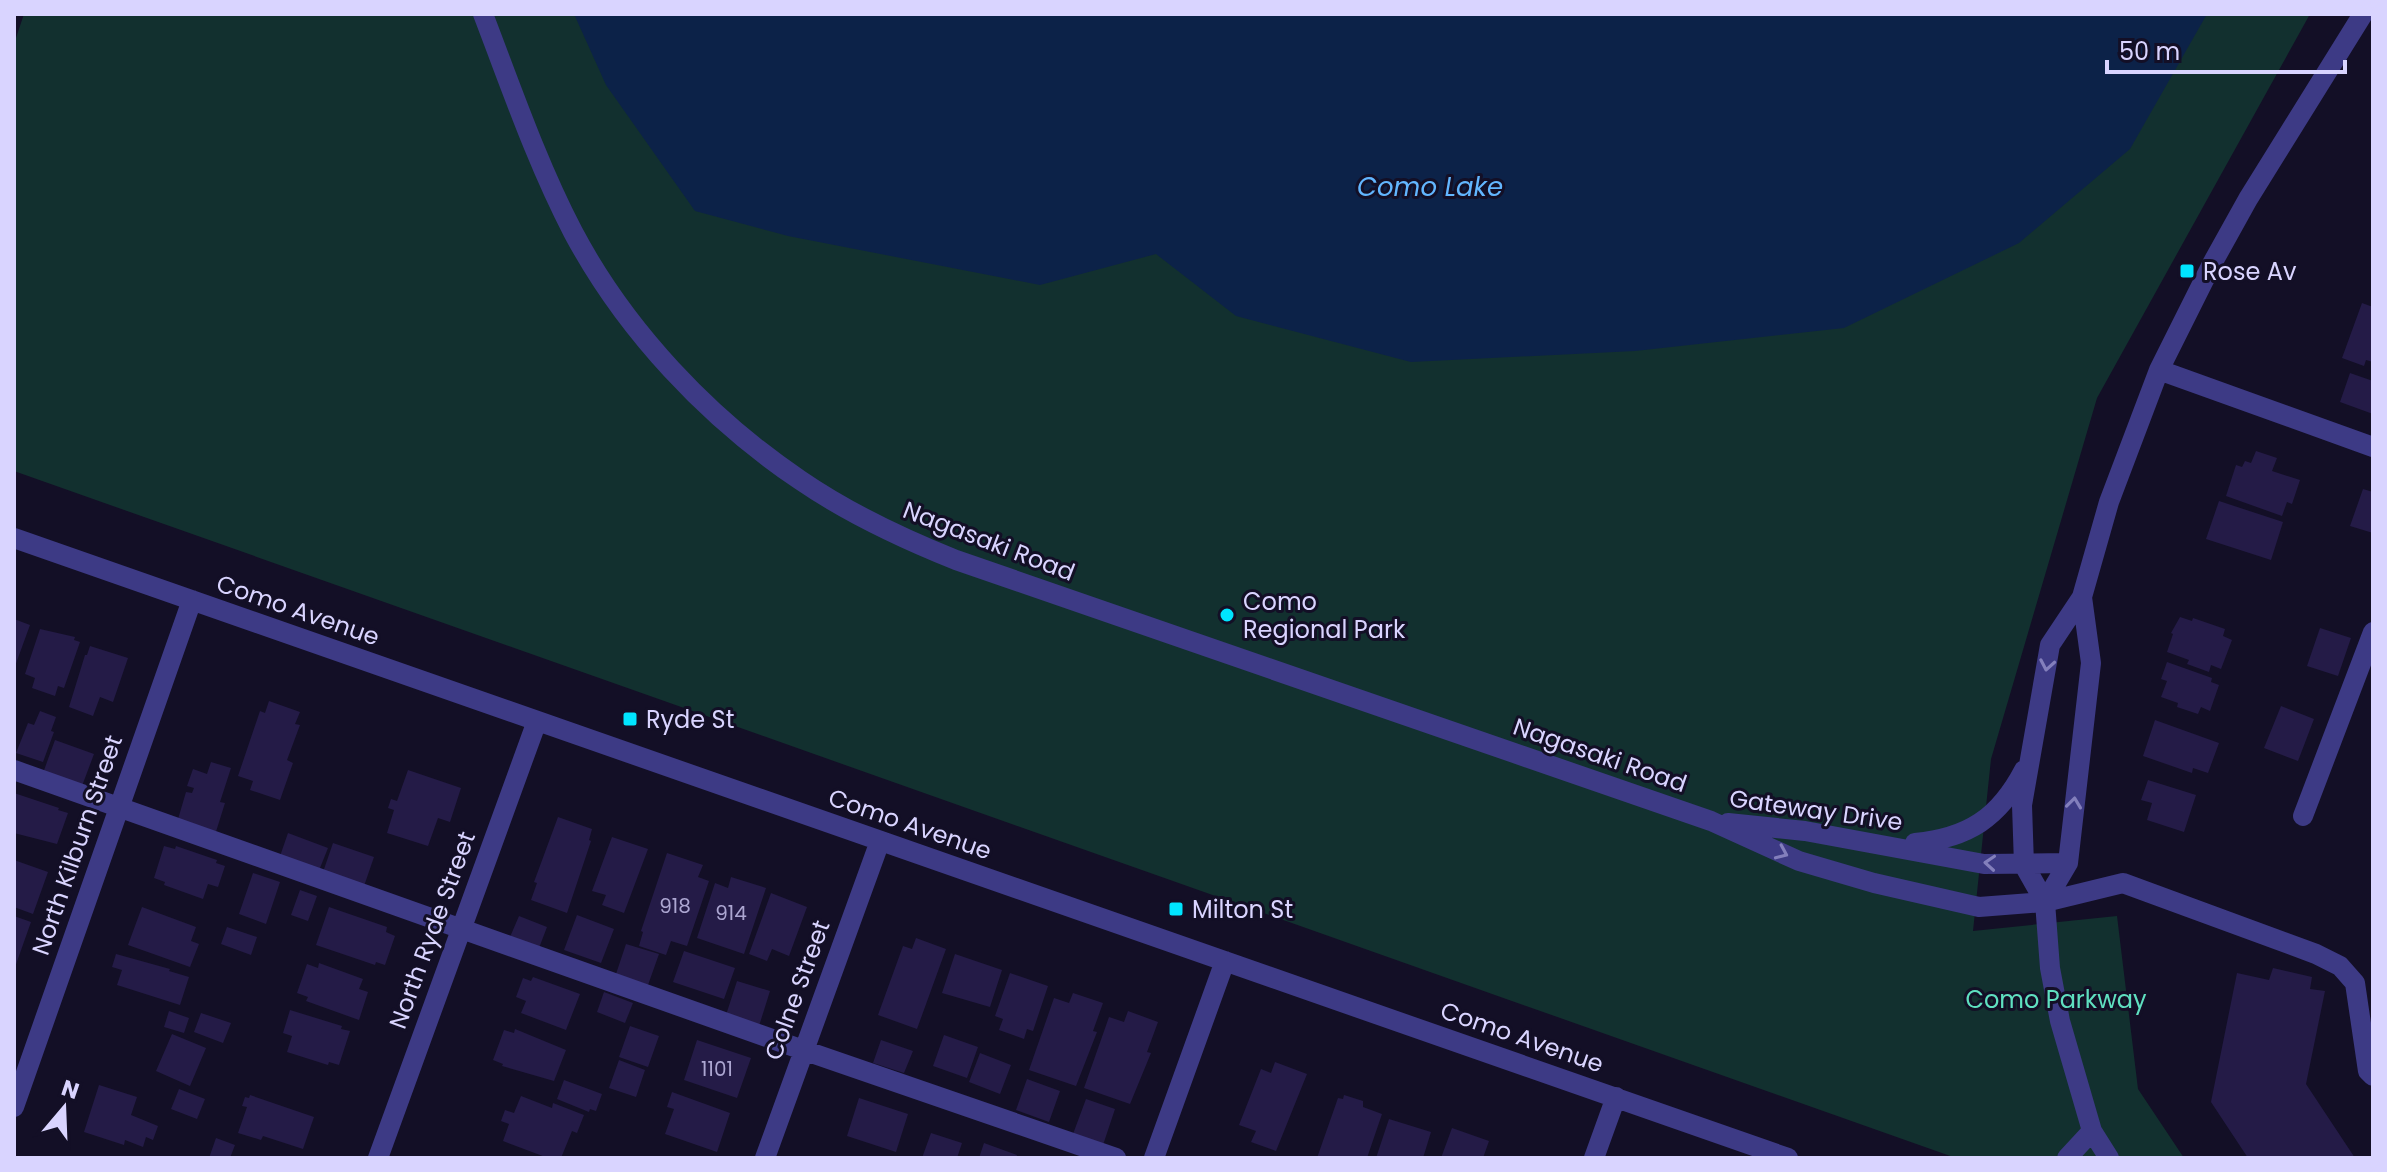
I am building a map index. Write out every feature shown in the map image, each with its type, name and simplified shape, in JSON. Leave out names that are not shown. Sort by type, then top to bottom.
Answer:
[{"type":"street","name":"Nagasaki Road","points":[[483,14],[548,182],[603,283],[672,370],[758,449],[800,481],[905,540],[956,560],[1711,821]]},
{"type":"street","points":[[2109,1158],[2092,1131],[2060,1021],[2050,968],[2045,902],[2024,865],[2022,805],[2050,645],[2082,597],[2109,502],[2159,370],[2248,199],[2363,14]]},
{"type":"street","points":[[2159,370],[2373,447]]},
{"type":"street","name":"Como Avenue","points":[[14,538],[1788,1158]]},
{"type":"street","points":[[2045,902],[2068,863],[2091,663],[2082,597]]},
{"type":"street","name":"North Kilburn Street","points":[[14,1107],[192,600]]},
{"type":"street","points":[[2303,816],[2373,632]]},
{"type":"street","name":"North Ryde Street","points":[[378,1158],[459,928],[537,721]]},
{"type":"street","points":[[1889,846],[1941,841],[1979,826],[2003,804],[2031,756]]},
{"type":"street","points":[[14,770],[1116,1158]]},
{"type":"street","name":"Gateway Drive","points":[[1711,821],[1805,831],[1984,864],[2068,863]]},
{"type":"street","name":"Gateway Drive","points":[[1711,821],[1799,861],[1921,895],[1979,907],[2045,902],[2123,883],[2316,954],[2340,966],[2355,983],[2368,1071],[2373,1076]]},
{"type":"street","name":"Colne Street","points":[[765,1158],[880,841]]},
{"type":"street","points":[[1154,1158],[1225,961]]},
{"type":"street","points":[[1594,1158],[1616,1097]]},
{"type":"street","points":[[2067,1158],[2092,1131]]},
{"type":"green space","name":"Como Regional Park","points":[[24,14],[2310,14],[2097,398],[1991,759],[1973,931],[2117,916],[2138,1089],[2184,1158],[1956,1158],[14,471],[14,44]]},
{"type":"water","name":"Como Lake","points":[[574,14],[2207,14],[2130,149],[2019,243],[1844,328],[1635,351],[1411,362],[1236,316],[1156,254],[1040,285],[788,236],[695,211],[606,85]]},
{"type":"building","points":[[2362,303],[2373,307],[2373,362],[2366,360],[2364,366],[2342,358]]},
{"type":"building","points":[[2350,373],[2373,381],[2373,414],[2340,402]]},
{"type":"building","points":[[2256,451],[2277,458],[2272,471],[2300,480],[2292,504],[2287,502],[2282,516],[2226,496],[2236,465],[2242,467],[2245,461],[2251,463]]},
{"type":"building","points":[[2363,489],[2373,492],[2373,533],[2350,526]]},
{"type":"building","points":[[2219,501],[2283,522],[2271,560],[2206,539]]},
{"type":"building","points":[[2180,617],[2225,629],[2223,636],[2232,640],[2221,669],[2211,665],[2209,672],[2167,652],[2171,633]]},
{"type":"building","points":[[14,619],[30,625],[14,669]]},
{"type":"building","points":[[2320,628],[2351,638],[2338,676],[2307,666]]},
{"type":"building","points":[[40,629],[75,637],[74,640],[80,642],[64,688],[58,686],[55,696],[32,688],[35,678],[25,674]]},
{"type":"building","points":[[90,646],[128,658],[113,702],[100,697],[93,716],[69,707]]},
{"type":"building","points":[[2167,662],[2212,678],[2211,682],[2219,685],[2210,711],[2201,707],[2198,714],[2177,707],[2178,703],[2161,697],[2167,681],[2161,679]]},
{"type":"building","points":[[269,701],[300,712],[295,724],[300,725],[287,760],[293,763],[280,800],[250,790],[253,781],[238,776],[260,711],[265,713]]},
{"type":"building","points":[[2281,706],[2314,719],[2298,761],[2264,748]]},
{"type":"building","points":[[40,711],[56,717],[43,762],[16,753],[28,723],[34,725]]},
{"type":"building","points":[[2155,720],[2219,743],[2208,773],[2193,768],[2192,773],[2143,756]]},
{"type":"building","points":[[55,740],[94,754],[82,786],[43,773]]},
{"type":"building","points":[[211,762],[231,768],[220,802],[225,803],[214,838],[176,826],[186,792],[192,793],[194,788],[187,786],[193,769],[207,774]]},
{"type":"building","points":[[408,770],[461,788],[450,822],[438,818],[428,846],[387,833],[394,810],[388,808],[391,799],[397,801]]},
{"type":"building","points":[[2148,780],[2196,795],[2184,832],[2147,820],[2152,803],[2141,800]]},
{"type":"building","points":[[14,793],[68,813],[57,844],[14,833]]},
{"type":"building","points":[[558,817],[592,829],[591,841],[567,913],[531,900],[537,883],[534,882]]},
{"type":"building","points":[[288,833],[328,848],[318,873],[279,859]]},
{"type":"building","points":[[612,837],[648,849],[624,913],[602,905],[606,895],[592,891]]},
{"type":"building","points":[[333,843],[374,857],[363,889],[322,875]]},
{"type":"building","points":[[164,846],[175,849],[176,846],[217,860],[216,863],[225,866],[218,887],[208,884],[203,899],[164,885],[165,882],[154,878]]},
{"type":"building","points":[[667,853],[703,865],[698,877],[709,881],[687,946],[671,941],[666,955],[639,946],[641,931]]},
{"type":"building","points":[[14,860],[48,872],[33,914],[14,907]]},
{"type":"building","points":[[253,873],[280,882],[266,924],[239,914]]},
{"type":"building","points":[[731,877],[766,888],[744,954],[697,938],[715,883],[728,888]]},
{"type":"building","points":[[300,890],[317,896],[308,921],[291,915]]},
{"type":"building","points":[[771,893],[807,907],[789,956],[772,949],[767,961],[749,954]]},
{"type":"building","points":[[142,907],[196,927],[191,941],[199,944],[190,967],[128,945]]},
{"type":"building","points":[[329,907],[387,927],[386,932],[395,936],[385,965],[376,962],[375,965],[316,945]]},
{"type":"building","points":[[577,915],[614,929],[601,963],[564,950]]},
{"type":"building","points":[[14,916],[31,922],[14,970]]},
{"type":"building","points":[[519,916],[547,927],[539,948],[510,937]]},
{"type":"building","points":[[227,927],[257,937],[251,955],[221,944]]},
{"type":"building","points":[[916,938],[946,949],[917,1029],[878,1015],[903,946],[912,949]]},
{"type":"building","points":[[626,944],[659,954],[648,985],[616,974]]},
{"type":"building","points":[[684,951],[735,968],[724,999],[673,982]]},
{"type":"building","points":[[116,954],[189,977],[180,1005],[117,985],[122,970],[112,967]]},
{"type":"building","points":[[955,954],[1002,970],[990,1007],[942,993]]},
{"type":"building","points":[[319,963],[363,979],[359,989],[368,992],[359,1020],[306,1001],[308,997],[297,993],[307,964],[318,968]]},
{"type":"building","points":[[2273,968],[2312,977],[2310,989],[2325,991],[2306,1084],[2355,1158],[2248,1158],[2211,1102],[2237,973],[2269,980]]},
{"type":"building","points":[[1010,973],[1048,986],[1033,1031],[1027,1029],[1024,1039],[999,1030],[1003,1019],[995,1016]]},
{"type":"building","points":[[533,977],[580,994],[566,1030],[521,1013],[526,1001],[516,997],[523,978],[531,981]]},
{"type":"building","points":[[737,981],[770,991],[759,1026],[726,1015]]},
{"type":"building","points":[[604,992],[633,1003],[625,1023],[597,1012]]},
{"type":"building","points":[[1073,993],[1103,1003],[1093,1031],[1097,1032],[1076,1086],[1029,1070],[1054,998],[1069,1003]]},
{"type":"building","points":[[290,1010],[350,1031],[339,1065],[329,1062],[328,1065],[287,1052],[292,1036],[283,1033]]},
{"type":"building","points":[[169,1011],[189,1018],[184,1033],[164,1027]]},
{"type":"building","points":[[1128,1011],[1158,1022],[1147,1052],[1151,1053],[1130,1104],[1084,1088],[1109,1017],[1124,1022]]},
{"type":"building","points":[[201,1013],[231,1023],[223,1043],[194,1032]]},
{"type":"building","points":[[630,1026],[659,1036],[648,1067],[619,1057]]},
{"type":"building","points":[[515,1029],[566,1050],[554,1081],[502,1066],[493,1060],[504,1030],[514,1033]]},
{"type":"building","points":[[172,1034],[206,1048],[190,1086],[156,1071]]},
{"type":"building","points":[[944,1035],[978,1047],[967,1078],[933,1066]]},
{"type":"building","points":[[697,1040],[751,1058],[737,1098],[684,1080]]},
{"type":"building","points":[[881,1040],[913,1051],[904,1073],[873,1063]]},
{"type":"building","points":[[980,1053],[1011,1065],[1000,1094],[969,1082]]},
{"type":"building","points":[[619,1060],[645,1070],[636,1097],[609,1088]]},
{"type":"building","points":[[1275,1062],[1307,1074],[1276,1151],[1251,1142],[1256,1131],[1239,1125],[1261,1069],[1271,1073]]},
{"type":"building","points":[[1027,1079],[1060,1091],[1049,1122],[1016,1110]]},
{"type":"building","points":[[564,1080],[602,1094],[596,1111],[590,1109],[589,1112],[557,1099]]},
{"type":"building","points":[[99,1085],[137,1097],[131,1115],[158,1126],[153,1140],[146,1137],[143,1147],[125,1140],[124,1145],[84,1132]]},
{"type":"building","points":[[179,1089],[205,1099],[197,1119],[171,1109]]},
{"type":"building","points":[[672,1092],[730,1113],[717,1152],[665,1134],[674,1109],[667,1107]]},
{"type":"building","points":[[250,1095],[314,1117],[303,1149],[263,1136],[261,1140],[238,1133],[247,1107],[242,1106],[245,1097],[249,1098]]},
{"type":"building","points":[[1344,1095],[1363,1101],[1363,1107],[1382,1114],[1367,1158],[1317,1158],[1338,1098],[1343,1099]]},
{"type":"building","points":[[521,1096],[552,1108],[553,1103],[584,1115],[577,1133],[572,1131],[561,1158],[548,1158],[503,1141],[509,1124],[501,1121],[505,1110],[514,1113]]},
{"type":"building","points":[[859,1098],[908,1114],[896,1152],[847,1136]]},
{"type":"building","points":[[1086,1099],[1115,1109],[1103,1145],[1073,1134]]},
{"type":"building","points":[[1389,1119],[1431,1132],[1423,1158],[1376,1158]]},
{"type":"building","points":[[1452,1128],[1489,1141],[1483,1158],[1441,1158]]},
{"type":"building","points":[[931,1133],[962,1143],[957,1158],[922,1158]]},
{"type":"building","points":[[216,1138],[235,1145],[230,1158],[209,1158]]},
{"type":"building","points":[[984,1143],[1017,1155],[1016,1158],[979,1158]]},
{"type":"place","name":"Rose Av","points":[[2187,271]]},
{"type":"place","name":"Como Regional Park","points":[[1227,615]]},
{"type":"place","name":"Ryde St","points":[[630,719]]},
{"type":"place","name":"Milton St","points":[[1176,909]]},
{"type":"park label","name":"Como Parkway","points":[[2056,999]]}]
